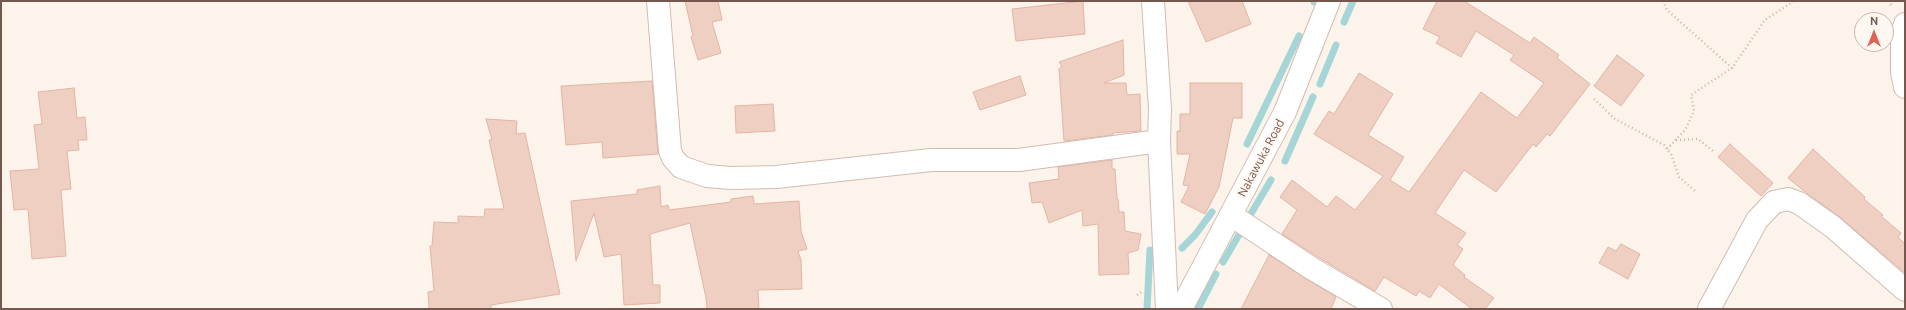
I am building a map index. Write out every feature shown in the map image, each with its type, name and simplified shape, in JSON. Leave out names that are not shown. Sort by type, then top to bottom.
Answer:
[{"type":"street","points":[[658,1],[670,152],[681,167],[707,176],[731,178],[776,177],[931,160],[1019,160],[1159,141]]},
{"type":"street","points":[[1153,1],[1160,109],[1159,141],[1167,309]]},
{"type":"street","name":"Nakawuka Road","points":[[1182,309],[1285,112],[1329,1]]},
{"type":"street","points":[[1905,24],[1902,34],[1902,72],[1905,87]]},
{"type":"street","points":[[1709,309],[1757,220],[1774,202],[1788,199],[1800,203],[1833,227],[1905,290]]},
{"type":"street","points":[[1231,214],[1311,268],[1381,309]]},
{"type":"path","points":[[1663,1],[1667,10],[1732,68]]},
{"type":"path","points":[[1667,149],[1685,130],[1694,111],[1691,95],[1732,68],[1765,20],[1794,1]]},
{"type":"path","points":[[1594,99],[1615,119],[1664,145],[1671,154],[1679,177],[1695,191]]},
{"type":"path","points":[[1676,140],[1698,138],[1713,151]]},
{"type":"building","points":[[685,1],[718,1],[722,20],[712,22],[721,53],[698,60],[691,37],[693,36]]},
{"type":"building","points":[[1083,1],[1085,34],[1016,41],[1012,9]]},
{"type":"building","points":[[1188,1],[1242,1],[1251,24],[1206,42]]},
{"type":"building","points":[[1437,1],[1464,1],[1530,43],[1534,37],[1559,55],[1557,58],[1590,84],[1550,136],[1547,134],[1536,147],[1533,144],[1496,192],[1464,170],[1435,213],[1466,233],[1457,245],[1463,249],[1453,265],[1465,275],[1464,277],[1494,298],[1485,309],[1472,309],[1439,284],[1430,298],[1419,291],[1416,296],[1384,277],[1375,291],[1282,234],[1297,210],[1280,197],[1292,180],[1327,207],[1336,196],[1355,210],[1383,176],[1314,134],[1329,111],[1334,114],[1359,73],[1393,94],[1368,135],[1404,157],[1390,180],[1409,192],[1481,92],[1517,118],[1544,83],[1510,60],[1514,55],[1476,31],[1461,57],[1436,43],[1440,37],[1423,29]]},
{"type":"building","points":[[1123,40],[1124,75],[1104,83],[1126,83],[1127,95],[1140,94],[1141,131],[1113,133],[1113,135],[1064,141],[1059,69],[1062,66],[1059,62]]},
{"type":"building","points":[[1617,55],[1644,75],[1621,106],[1594,86]]},
{"type":"building","points":[[1020,76],[1026,95],[980,110],[973,92]]},
{"type":"building","points":[[652,81],[658,154],[603,158],[602,142],[566,145],[561,86]]},
{"type":"building","points":[[1190,83],[1242,83],[1242,118],[1233,118],[1219,187],[1205,214],[1181,202],[1189,186],[1183,185],[1190,154],[1177,154],[1177,131],[1180,131],[1180,114],[1190,114]]},
{"type":"building","points":[[74,88],[77,118],[85,117],[87,140],[78,140],[79,150],[67,151],[71,189],[61,190],[66,256],[32,259],[28,209],[14,210],[10,171],[39,169],[34,125],[42,124],[38,92]]},
{"type":"building","points":[[773,104],[775,131],[736,133],[735,106]]},
{"type":"building","points":[[486,119],[517,121],[516,134],[525,133],[560,294],[491,305],[491,309],[429,309],[428,292],[434,291],[430,246],[432,246],[434,222],[458,223],[458,216],[484,217],[485,209],[504,209],[489,140],[492,140]]},
{"type":"building","points":[[1730,144],[1773,183],[1761,196],[1718,157]]},
{"type":"building","points":[[1813,149],[1865,197],[1864,199],[1883,215],[1881,216],[1901,233],[1898,237],[1905,244],[1905,273],[1841,218],[1788,178]]},
{"type":"building","points":[[1112,160],[1112,169],[1115,169],[1119,212],[1124,212],[1125,231],[1141,234],[1138,250],[1128,253],[1129,274],[1099,275],[1098,224],[1083,226],[1082,210],[1049,223],[1042,202],[1032,203],[1029,183],[1059,179],[1058,167]]},
{"type":"building","points":[[660,186],[661,207],[668,205],[669,210],[731,202],[731,199],[753,196],[754,204],[799,201],[801,231],[807,249],[798,251],[801,260],[802,289],[758,290],[759,309],[707,309],[690,223],[650,234],[653,285],[660,285],[660,303],[624,305],[621,254],[604,257],[594,213],[576,261],[571,201],[637,194],[637,190]]},
{"type":"building","points":[[1621,244],[1640,254],[1628,279],[1599,263],[1608,247],[1616,251]]},
{"type":"building","points":[[1269,255],[1336,297],[1331,309],[1241,309]]},
{"type":"waterway","points":[[1344,22],[1353,1]]},
{"type":"waterway","points":[[1247,144],[1299,36]]},
{"type":"waterway","points":[[1320,84],[1336,45]]},
{"type":"waterway","points":[[1285,161],[1313,97]]},
{"type":"waterway","points":[[1249,217],[1271,180]]},
{"type":"waterway","points":[[1182,248],[1195,235],[1212,212]]},
{"type":"waterway","points":[[1223,262],[1240,233]]},
{"type":"waterway","points":[[1147,309],[1150,250]]},
{"type":"waterway","points":[[1198,309],[1216,274]]}]
